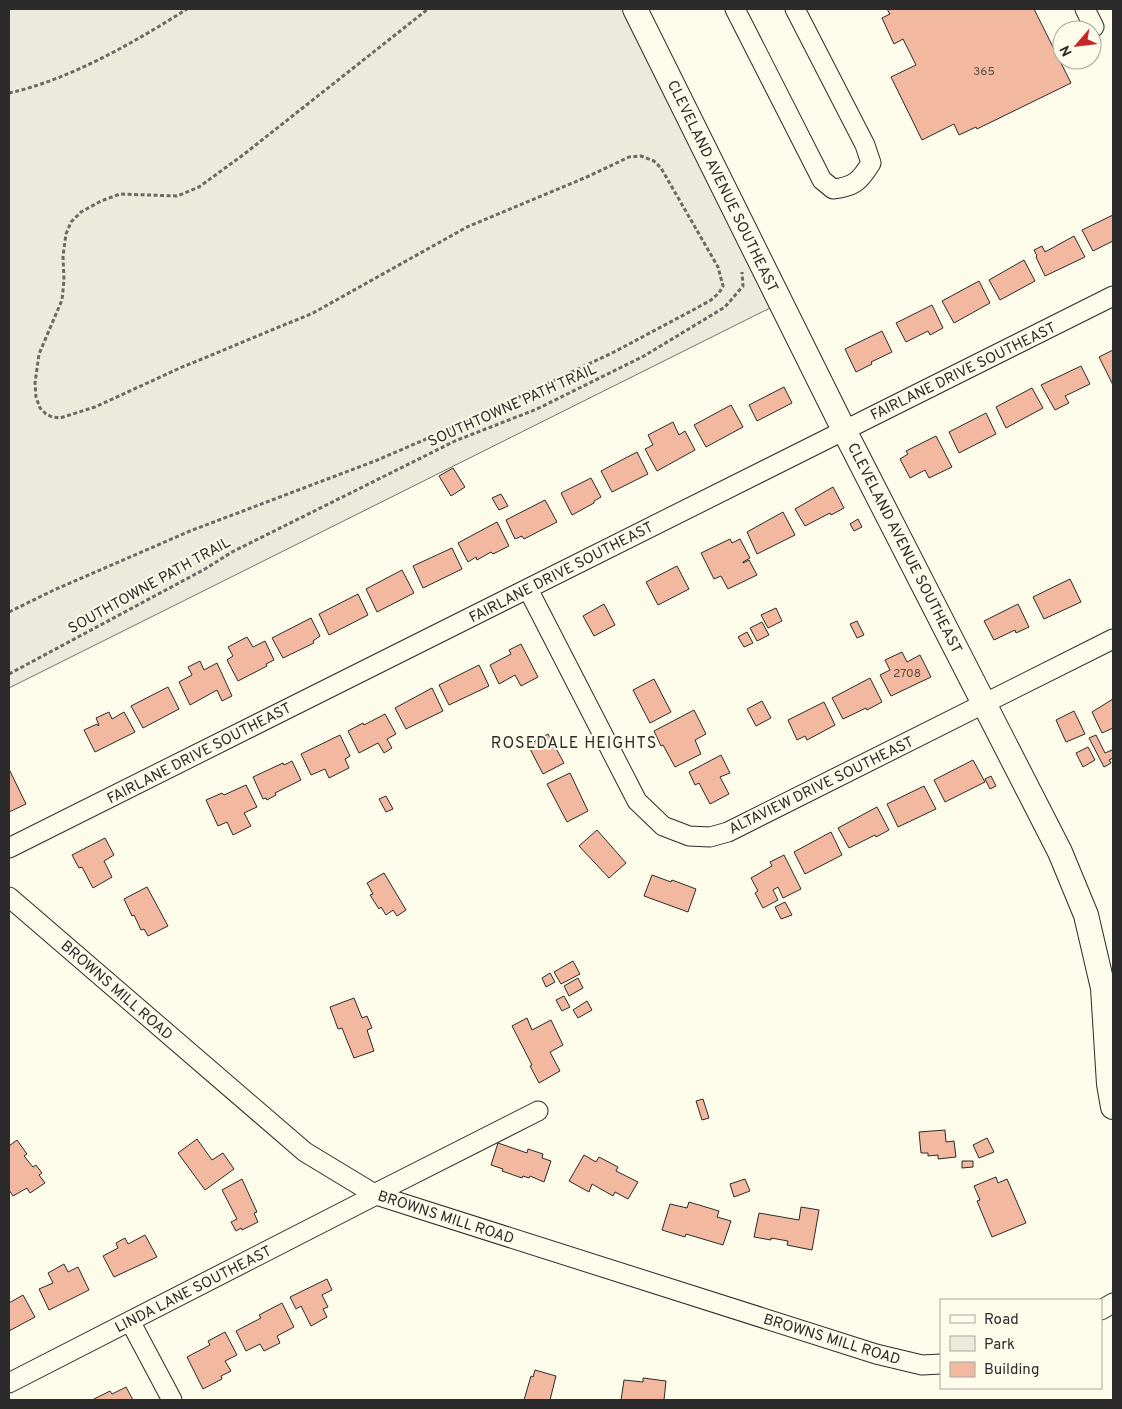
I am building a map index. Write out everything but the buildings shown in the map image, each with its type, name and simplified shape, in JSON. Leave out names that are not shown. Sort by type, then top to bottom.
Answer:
[{"type":"main road","name":"CLEVELAND AVENUE SOUTHEAST","points":[[635,9],[844,430],[1060,852],[1086,915],[1103,988],[1113,1107]]},
{"type":"street","points":[[735,9],[822,180],[833,190],[847,188],[861,178],[871,163],[865,145],[795,9]]},
{"type":"street","name":"FAIRLANE DRIVE SOUTHEAST","points":[[9,848],[1113,296]]},
{"type":"street","name":"ALTAVIEW DRIVE SOUTHEAST","points":[[528,589],[637,801],[663,826],[689,836],[710,837],[728,832],[1113,639]]},
{"type":"street","name":"BROWNS MILL ROAD","points":[[9,897],[305,1152],[375,1194],[876,1354],[922,1366],[940,1364]]},
{"type":"street","name":"LINDA LANE SOUTHEAST","points":[[9,1383],[538,1111]]},
{"type":"street","points":[[1102,1309],[1113,1303]]},
{"type":"street","points":[[130,1321],[172,1400]]},
{"type":"path","points":[[9,94],[45,82],[112,53],[187,9]]},
{"type":"path","points":[[9,612],[54,590],[190,531],[375,460],[468,421],[614,352],[693,310],[718,293],[723,286],[718,267],[666,175],[654,161],[641,156],[629,157],[589,176],[467,227],[313,313],[180,368],[95,408],[60,418],[46,414],[38,403],[35,383],[39,354],[62,300],[66,234],[72,222],[81,212],[101,201],[120,194],[177,196],[199,187],[243,155],[428,9]]},
{"type":"path","name":"SOUTHTOWNE PATH TRAIL","points":[[9,674],[205,569],[232,552],[455,441],[537,409],[644,356],[724,307],[743,286],[741,269]]},
{"type":"green space","points":[[9,9],[642,9],[772,307],[9,688]]},
{"type":"district","name":"ROSEDALE HEIGHTS","points":[[574,742]]}]
